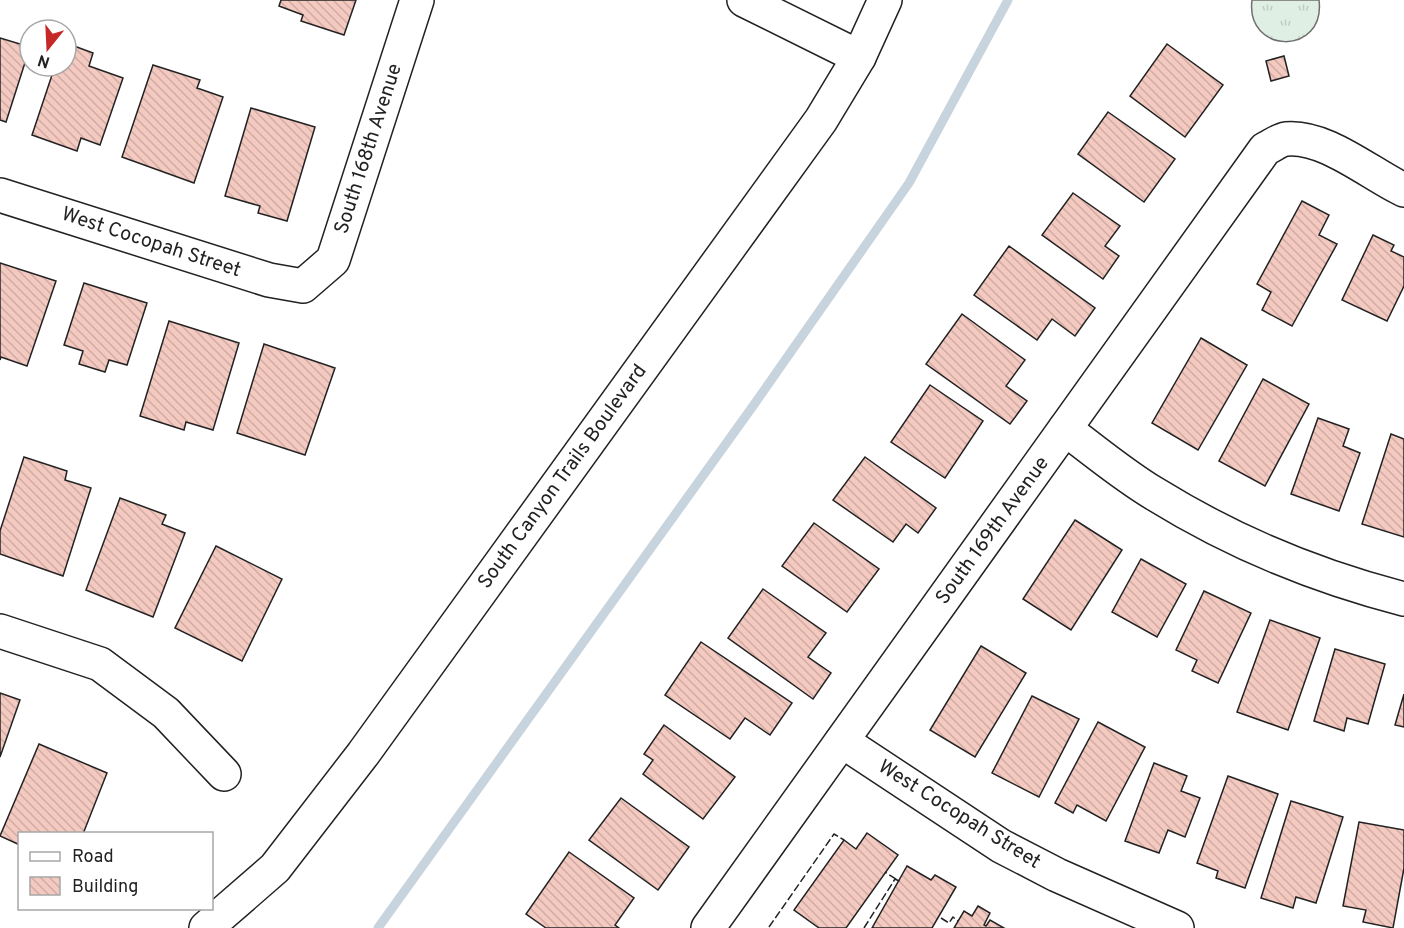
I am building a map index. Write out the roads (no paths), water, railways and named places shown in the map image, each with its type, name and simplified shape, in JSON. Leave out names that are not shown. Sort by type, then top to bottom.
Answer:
[{"type":"street","name":"South 168th Avenue","points":[[303,286],[333,260],[417,0]]},
{"type":"street","points":[[744,0],[859,57]]},
{"type":"street","name":"South Canyon Trails Boulevard","points":[[206,928],[275,868],[363,754],[821,120],[859,57],[885,0]]},
{"type":"street","name":"South 169th Avenue","points":[[708,928],[1265,149],[1283,140],[1302,139],[1319,144],[1404,190]]},
{"type":"street","name":"West Cocopah Street","points":[[0,195],[269,280],[303,286]]},
{"type":"street","points":[[1065,429],[1152,492],[1189,514],[1305,567],[1404,599]]},
{"type":"street","points":[[0,631],[100,664],[166,713],[224,774]]},
{"type":"street","name":"West Cocopah Street","points":[[842,741],[1001,846],[1058,875],[1177,928]]},
{"type":"waterway","points":[[378,928],[753,406],[909,183],[1008,0]]}]
